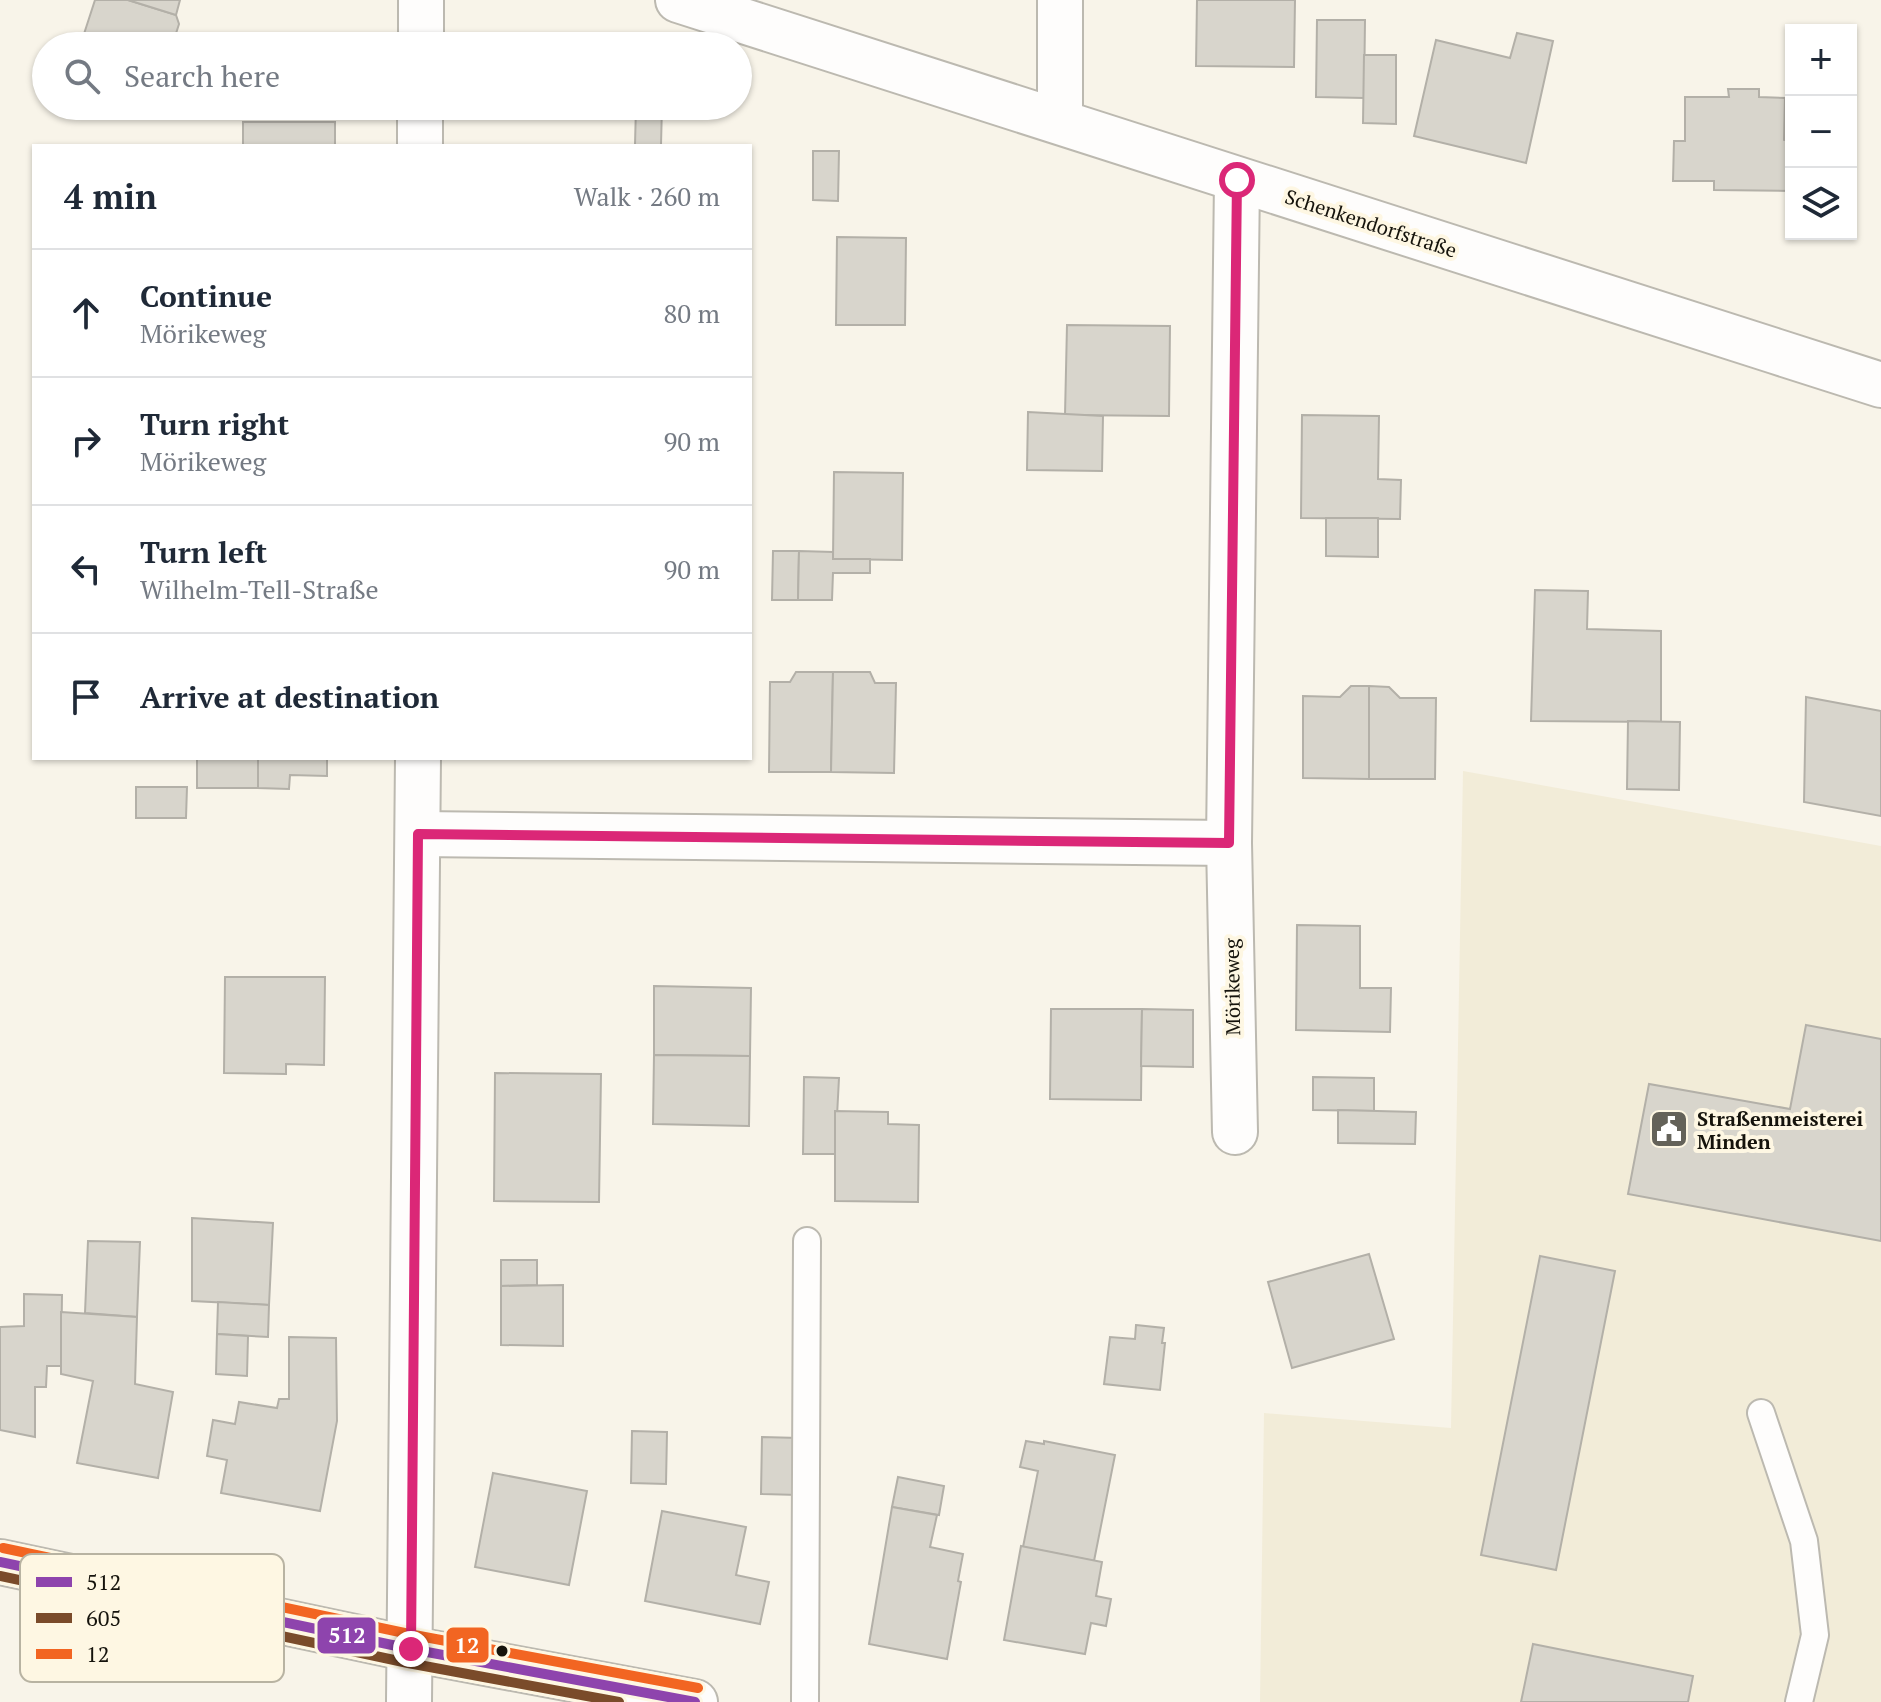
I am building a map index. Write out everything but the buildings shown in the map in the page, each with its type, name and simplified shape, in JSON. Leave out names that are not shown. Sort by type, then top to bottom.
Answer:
[{"type":"street","points":[[421,0],[421,32]]},
{"type":"street","name":"Schenkendorfstraße","points":[[678,0],[1881,385]]},
{"type":"street","points":[[1060,0],[1060,120]]},
{"type":"street","points":[[420,120],[420,144]]},
{"type":"street","name":"Mörikeweg","points":[[1235,1132],[1229,843],[1237,180]]},
{"type":"street","points":[[409,1702],[418,760]]},
{"type":"street","points":[[418,834],[1229,843]]},
{"type":"street","points":[[0,1562],[20,1566]]},
{"type":"street","points":[[284,1622],[695,1702]]},
{"type":"lane","points":[[805,1702],[807,1241]]},
{"type":"lane","points":[[1761,1413],[1804,1541],[1815,1635],[1799,1702]]},
{"type":"shaded area","name":"Straßenmeisterei Minden","points":[[1463,771],[1881,846],[1881,1702],[1260,1702],[1264,1413],[1451,1428]]},
{"type":"transit line","name":"12","points":[[3,1548],[31,1554]]},
{"type":"transit line","name":"512","points":[[0,1562],[20,1566]]},
{"type":"transit line","name":"605","points":[[0,1576],[20,1580]]},
{"type":"transit line","name":"12","points":[[284,1607],[698,1688]]},
{"type":"transit line","name":"512","points":[[284,1622],[695,1702]]},
{"type":"transit line","name":"605","points":[[284,1637],[619,1702]]},
{"type":"place","name":"Straßenmeisterei Minden","points":[[1669,1129]]},
{"type":"route","points":[[411,1649],[418,834],[1229,843],[1237,180]]}]
